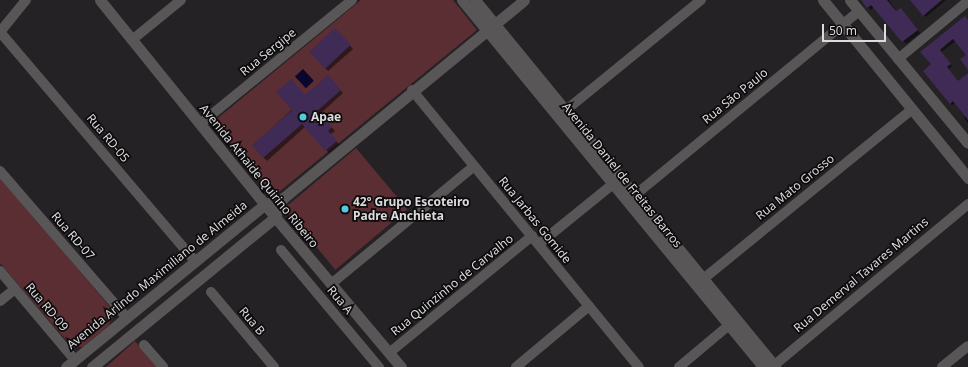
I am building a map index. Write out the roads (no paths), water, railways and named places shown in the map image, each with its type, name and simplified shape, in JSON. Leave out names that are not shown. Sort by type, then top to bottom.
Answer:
[{"type":"street","points":[[0,32],[26,0]]},
{"type":"street","name":"Avenida Athaide Quirino Ribeiro","points":[[100,0],[275,217],[401,367]]},
{"type":"street","points":[[132,40],[181,0]]},
{"type":"street","name":"Rua Sergipe","points":[[200,124],[352,0]]},
{"type":"street","name":"Avenida Daniel de Freitas Barros","points":[[462,0],[490,27],[771,367]]},
{"type":"street","name":"Avenida Daniel de Freitas Barros","points":[[475,0],[490,27]]},
{"type":"street","points":[[265,204],[282,199],[412,90],[524,0]]},
{"type":"street","points":[[561,114],[701,0]]},
{"type":"street","points":[[823,0],[968,178]]},
{"type":"street","points":[[850,0],[968,143]]},
{"type":"street","points":[[898,59],[968,1]]},
{"type":"street","name":"Rua São Paulo","points":[[631,198],[859,11]]},
{"type":"street","name":"Rua RD-05","points":[[0,32],[196,261]]},
{"type":"street","name":"Rua Jarbas Gomide","points":[[412,90],[639,367]]},
{"type":"street","name":"Rua Mato Grosso","points":[[700,282],[912,109]]},
{"type":"street","name":"Avenida Daniel de Freitas Barros","points":[[561,114],[613,184],[631,198]]},
{"type":"street","points":[[331,284],[474,166]]},
{"type":"street","name":"Rua RD-07","points":[[0,171],[126,317]]},
{"type":"street","points":[[539,244],[613,184]]},
{"type":"street","points":[[92,367],[275,217],[282,199]]},
{"type":"street","name":"Avenida Arlindo Maximiliano de Almeida","points":[[69,365],[265,204]]},
{"type":"street","name":"Rua Demerval Tavares Martins","points":[[771,367],[968,204]]},
{"type":"street","points":[[248,219],[258,230]]},
{"type":"street","name":"Rua Quinzinho de Carvalho","points":[[389,353],[532,236]]},
{"type":"street","name":"Rua A","points":[[282,250],[379,367]]},
{"type":"street","name":"Rua RD-09","points":[[0,271],[15,289],[69,365]]},
{"type":"street","name":"Avenida Daniel de Freitas Barros","points":[[700,282],[729,325],[771,367]]},
{"type":"street","points":[[0,301],[15,289]]},
{"type":"street","name":"Rua B","points":[[211,292],[274,367]]},
{"type":"street","points":[[522,365],[589,306]]},
{"type":"street","points":[[679,367],[729,325]]},
{"type":"street","points":[[144,345],[163,367]]},
{"type":"street","points":[[942,367],[968,346]]},
{"type":"place","name":"Apae","points":[[303,117]]},
{"type":"place","name":"42º Grupo Escoteiro Padre Anchieta","points":[[345,209]]}]
